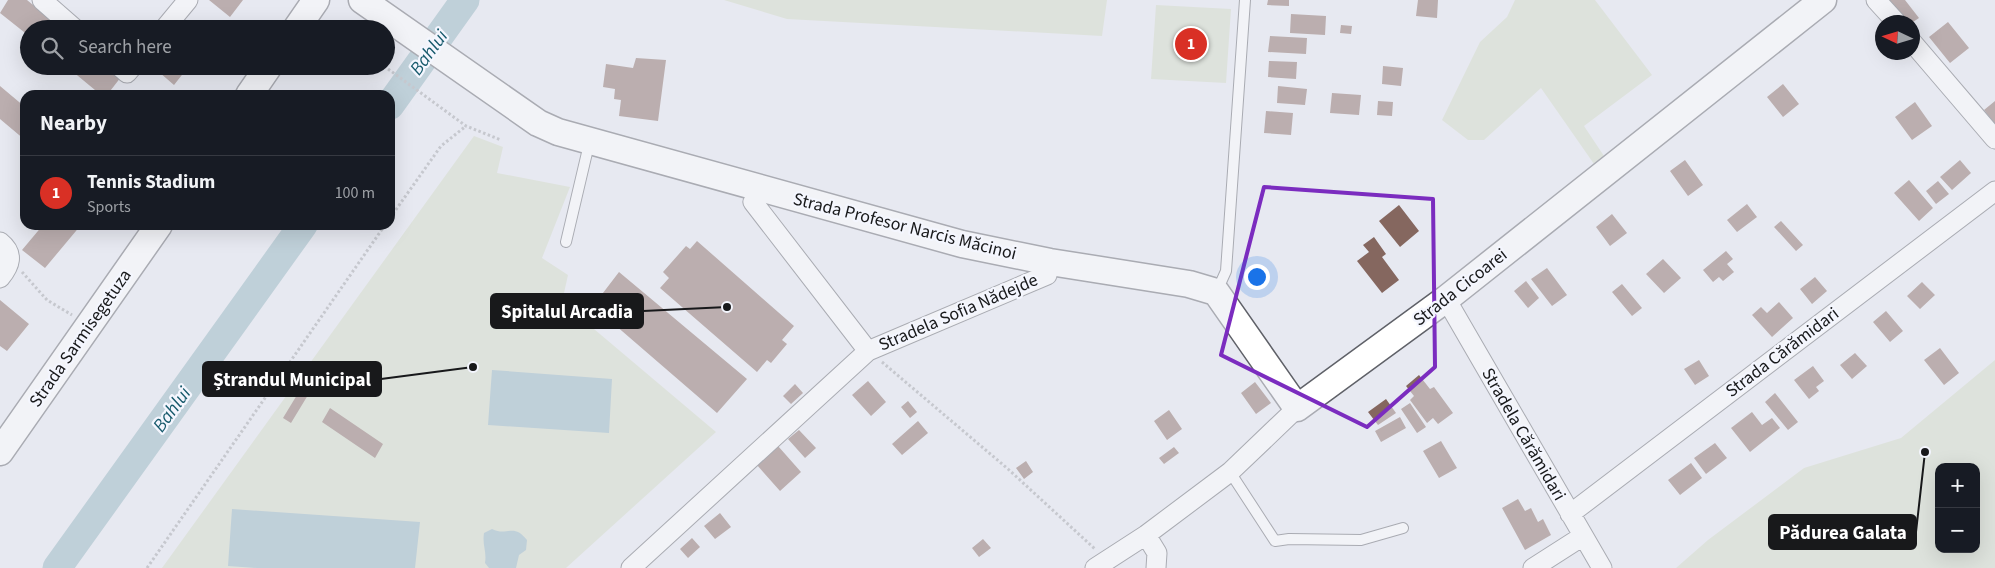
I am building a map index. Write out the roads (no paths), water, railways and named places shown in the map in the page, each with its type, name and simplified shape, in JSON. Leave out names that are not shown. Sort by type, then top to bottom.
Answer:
[{"type":"street","points":[[42,0],[65,20]]},
{"type":"street","points":[[171,20],[188,0]]},
{"type":"street","points":[[302,20],[316,0]]},
{"type":"street","name":"Strada Profesor Narcis Măcinoi","points":[[362,0],[390,20]]},
{"type":"street","name":"Strada Cicoarei","points":[[1101,564],[1146,535],[1230,472],[1297,408],[1446,299],[1823,0]]},
{"type":"street","points":[[1876,0],[1890,15]]},
{"type":"street","name":"Strada Profesor Narcis Măcinoi","points":[[395,23],[538,124],[558,132],[590,139],[761,189],[962,244],[1050,262]]},
{"type":"street","points":[[1920,51],[1995,139]]},
{"type":"street","points":[[253,90],[264,75]]},
{"type":"street","name":"Strada Profesor Narcis Măcinoi","points":[[761,189],[753,202],[868,351]]},
{"type":"street","name":"Strada Cărămidari","points":[[1570,514],[1995,191]]},
{"type":"street","name":"Strada Sarmisegetuza","points":[[0,452],[155,230]]},
{"type":"street","points":[[0,242],[8,253],[10,260],[8,268],[0,278]]},
{"type":"street","name":"Stradela Sofia Nădejde","points":[[631,568],[868,351],[1046,275],[1050,262],[1189,284],[1216,292]]},
{"type":"street","points":[[1216,292],[1297,408]]},
{"type":"street","name":"Stradela Cărămidari","points":[[1446,299],[1602,568]]},
{"type":"street","points":[[1146,535],[1157,553],[1156,568]]},
{"type":"street","points":[[1533,568],[1583,536]]},
{"type":"lane","points":[[1216,292],[1226,271],[1245,0]]},
{"type":"lane","points":[[566,242],[590,139]]},
{"type":"lane","points":[[1230,472],[1275,541],[1288,539],[1361,540],[1403,528]]},
{"type":"water","points":[[492,370],[612,379],[609,433],[488,425]]},
{"type":"water","points":[[232,509],[420,522],[415,568],[257,568],[228,566]]},
{"type":"water","points":[[492,529],[502,532],[518,532],[527,540],[526,550],[519,555],[516,568],[489,568],[485,563],[484,533]]},
{"type":"waterway","name":"Bahlui","points":[[395,98],[465,0]]},
{"type":"waterway","name":"Bahlui","points":[[57,568],[299,230]]},
{"type":"place","name":"Tennis Stadium","points":[[1191,44]]},
{"type":"place","name":"Spitalul Arcadia","points":[[727,307]]},
{"type":"place","name":"Ștrandul Municipal","points":[[473,367]]},
{"type":"place","name":"Pădurea Galata","points":[[1925,452]]}]
